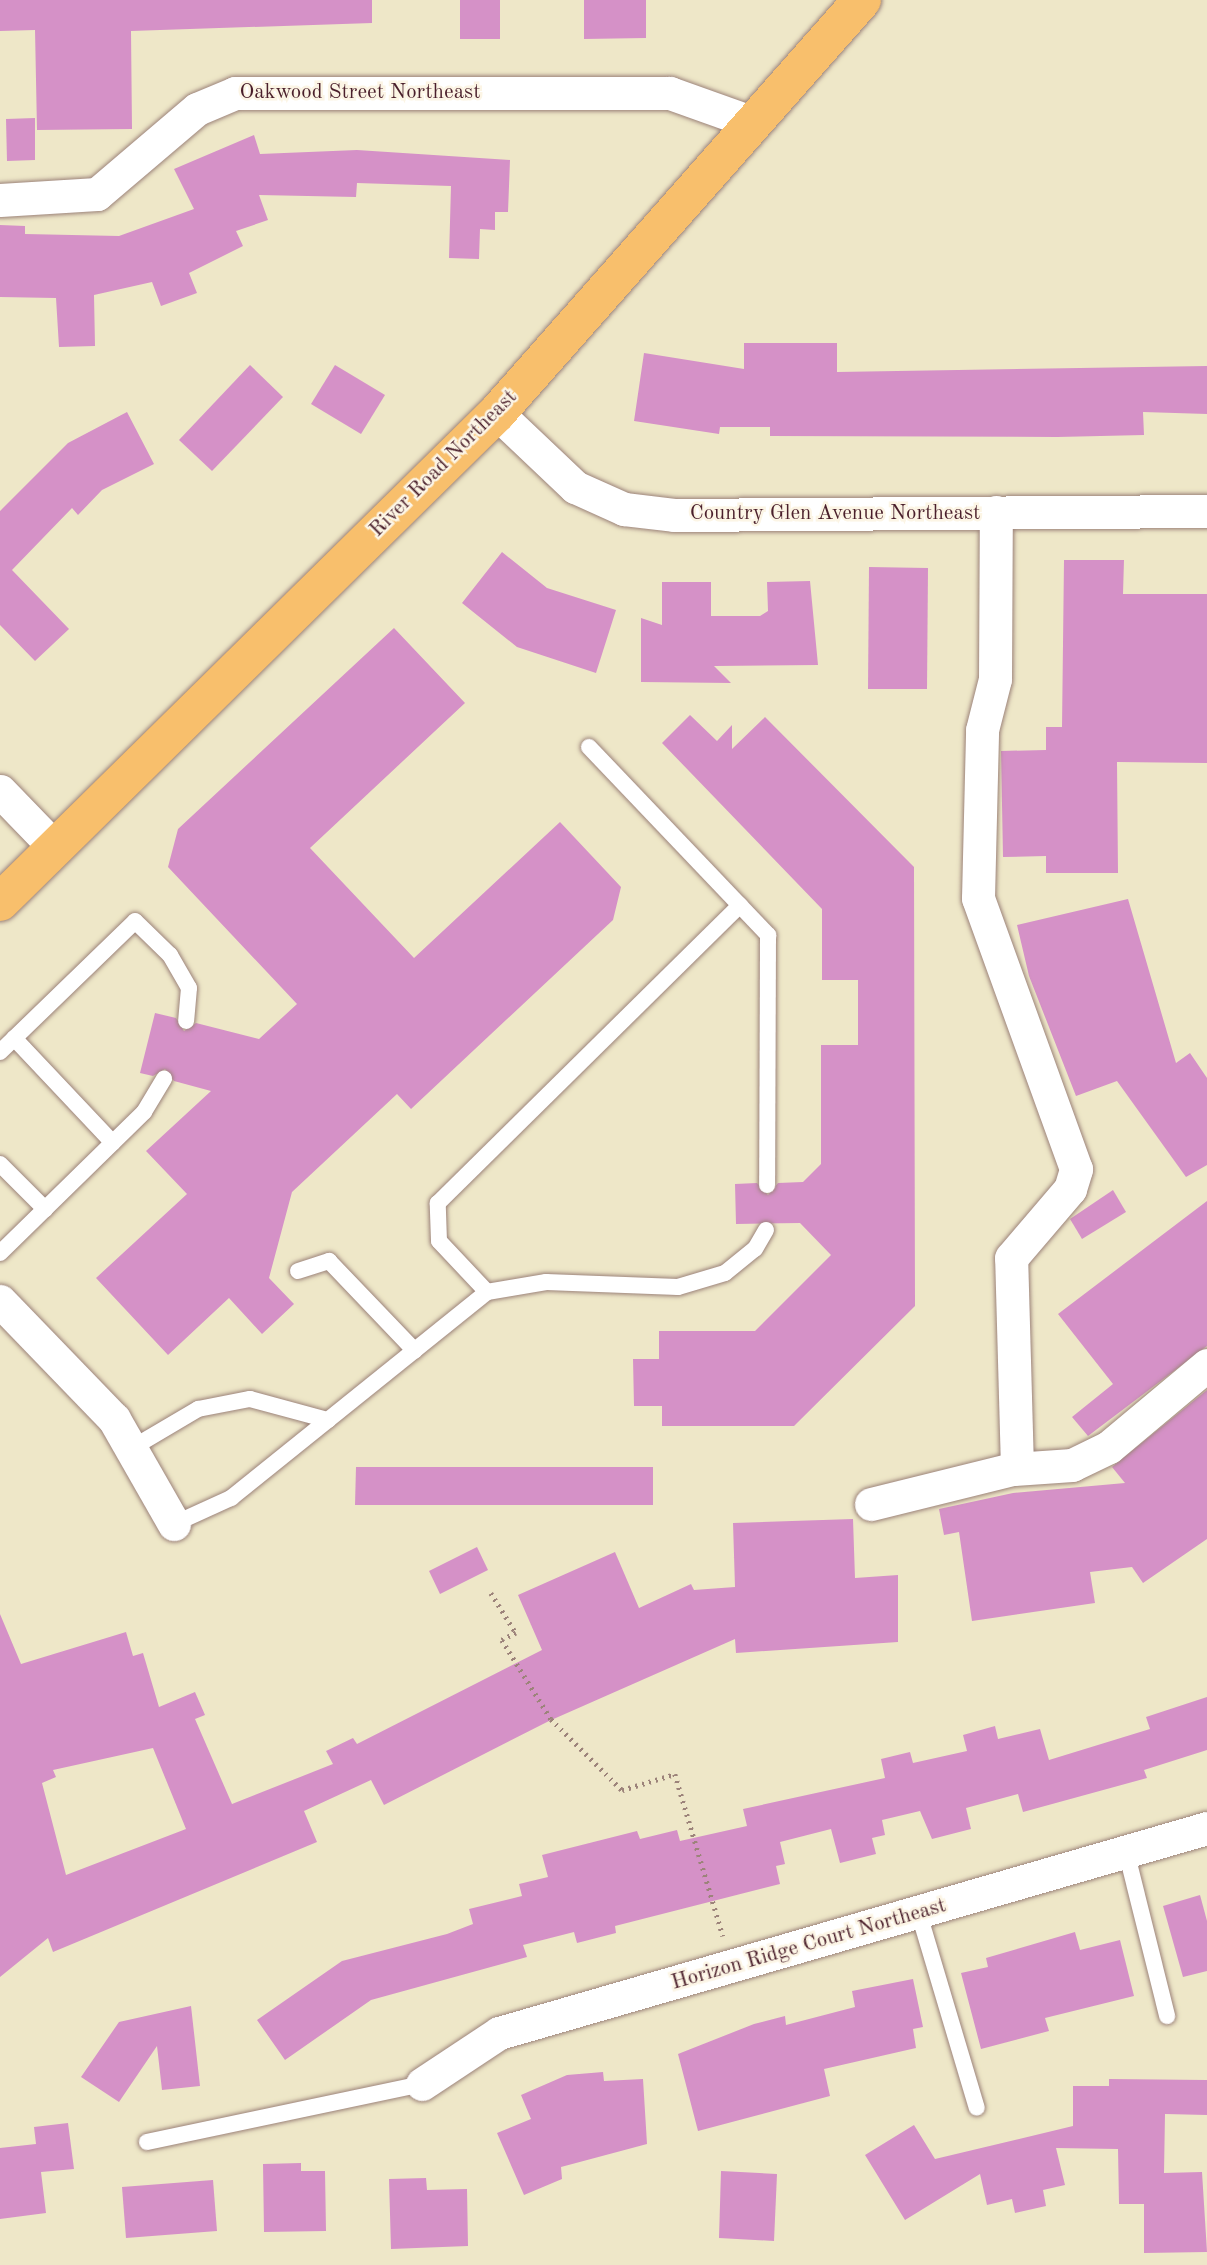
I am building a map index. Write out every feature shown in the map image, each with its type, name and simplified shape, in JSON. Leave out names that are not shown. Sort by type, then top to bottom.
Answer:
[{"type":"main road","name":"River Road Northeast","points":[[0,902],[497,413],[751,122],[862,0]]},
{"type":"street","name":"Oakwood Street Northeast","points":[[0,200],[97,194],[197,109],[235,93],[670,93],[751,122]]},
{"type":"street","name":"Country Glen Avenue Northeast","points":[[497,413],[575,487],[624,509],[674,515],[1207,511]]},
{"type":"street","points":[[996,512],[995,679],[982,730],[978,898],[1076,1169],[1070,1189],[1011,1258],[1014,1469]]},
{"type":"street","points":[[0,791],[55,848]]},
{"type":"street","points":[[0,1301],[114,1419],[174,1524]]},
{"type":"street","points":[[872,1504],[1014,1469],[1072,1465],[1110,1447],[1207,1365]]},
{"type":"street","name":"Horizon Ridge Court Northeast","points":[[422,2084],[499,2033],[1126,1855],[1207,1828]]},
{"type":"lane","points":[[589,747],[768,935],[766,1185]]},
{"type":"lane","points":[[487,1292],[439,1241],[438,1203],[740,905]]},
{"type":"lane","points":[[0,1052],[135,921],[170,955],[189,988],[186,1021]]},
{"type":"lane","points":[[14,1038],[113,1143]]},
{"type":"lane","points":[[0,1253],[144,1112],[164,1079]]},
{"type":"lane","points":[[0,1164],[45,1209]]},
{"type":"lane","points":[[174,1524],[231,1498],[487,1292],[546,1282],[678,1287],[726,1272],[755,1250],[766,1230]]},
{"type":"lane","points":[[298,1271],[329,1261],[415,1351]]},
{"type":"lane","points":[[132,1448],[198,1409],[250,1399],[328,1420]]},
{"type":"lane","points":[[1126,1855],[1167,2016]]},
{"type":"lane","points":[[919,1914],[977,2108]]},
{"type":"lane","points":[[147,2142],[422,2084]]},
{"type":"path","points":[[491,1593],[516,1633],[502,1640],[551,1719],[622,1790],[675,1774],[733,1967]]},
{"type":"building","points":[[0,0],[372,0],[372,23],[131,31],[132,129],[37,130],[35,30],[0,31]]},
{"type":"building","points":[[460,0],[500,0],[500,39],[460,39]]},
{"type":"building","points":[[584,0],[646,0],[646,38],[584,39]]},
{"type":"building","points":[[35,118],[35,160],[7,161],[6,119]]},
{"type":"building","points":[[254,135],[260,154],[357,150],[510,160],[508,212],[495,212],[495,230],[480,229],[479,259],[449,258],[451,186],[357,183],[356,197],[259,195],[268,220],[236,231],[243,246],[189,273],[197,293],[161,306],[152,282],[94,295],[95,346],[59,347],[56,298],[0,297],[0,225],[25,226],[25,234],[119,236],[194,209],[174,169]]},
{"type":"building","points":[[744,343],[837,343],[837,372],[1207,366],[1207,414],[1143,412],[1144,435],[1057,437],[770,436],[770,427],[720,427],[719,434],[634,421],[644,353],[744,369]]},
{"type":"building","points":[[250,365],[283,397],[212,471],[179,440]]},
{"type":"building","points":[[335,365],[385,395],[361,434],[311,404]]},
{"type":"building","points":[[127,412],[154,464],[102,490],[78,515],[72,508],[12,570],[69,629],[35,661],[0,625],[0,511],[68,443]]},
{"type":"building","points":[[502,552],[547,588],[616,610],[596,673],[517,647],[462,603]]},
{"type":"building","points":[[1064,560],[1124,560],[1123,594],[1207,594],[1207,763],[1117,762],[1118,873],[1046,873],[1046,856],[1003,857],[1001,751],[1046,750],[1046,727],[1062,727]]},
{"type":"building","points":[[869,567],[928,568],[927,689],[868,689]]},
{"type":"building","points":[[810,581],[818,665],[714,666],[731,683],[641,682],[641,618],[662,625],[662,582],[711,582],[711,616],[760,616],[768,611],[767,582]]},
{"type":"building","points":[[394,628],[465,703],[310,848],[414,958],[560,822],[621,887],[613,920],[411,1109],[397,1094],[292,1192],[269,1278],[294,1304],[262,1334],[229,1298],[168,1355],[96,1278],[187,1194],[146,1151],[211,1091],[174,1081],[165,1069],[153,1076],[140,1073],[155,1013],[176,1018],[184,1031],[196,1023],[259,1039],[297,1004],[168,867],[178,829]]},
{"type":"building","points":[[690,715],[717,741],[732,725],[732,749],[765,717],[914,867],[915,1306],[794,1426],[662,1426],[662,1406],[634,1406],[633,1359],[659,1359],[659,1331],[755,1331],[831,1255],[800,1223],[736,1224],[735,1184],[757,1183],[768,1195],[778,1183],[803,1182],[821,1164],[821,1045],[858,1045],[858,980],[822,980],[822,909],[662,743]]},
{"type":"building","points":[[1128,899],[1176,1063],[1190,1053],[1207,1078],[1207,1165],[1186,1177],[1117,1081],[1076,1096],[1029,976],[1017,925]]},
{"type":"building","points":[[1113,1190],[1126,1212],[1082,1239],[1070,1219]]},
{"type":"building","points":[[1207,1201],[1207,1346],[1088,1436],[1072,1417],[1113,1384],[1058,1314]]},
{"type":"building","points":[[1207,1390],[1207,1539],[1143,1583],[1132,1567],[1090,1572],[1095,1603],[972,1621],[959,1532],[944,1535],[939,1509],[1013,1493],[1125,1483],[1112,1467]]},
{"type":"building","points":[[356,1467],[653,1467],[653,1505],[355,1505]]},
{"type":"building","points":[[853,1519],[855,1578],[898,1575],[898,1642],[736,1653],[735,1639],[549,1721],[384,1805],[371,1780],[304,1811],[317,1842],[53,1952],[48,1938],[0,1977],[0,1614],[21,1664],[126,1632],[133,1656],[143,1653],[159,1707],[195,1692],[205,1715],[195,1719],[232,1804],[333,1764],[326,1751],[353,1738],[357,1744],[542,1650],[518,1595],[615,1552],[639,1608],[691,1584],[694,1590],[735,1587],[733,1523]],"holes":[[[153,1748],[186,1829],[66,1875],[42,1783],[56,1777],[53,1770]]]},
{"type":"building","points":[[477,1547],[488,1570],[440,1594],[429,1571]]},
{"type":"building","points":[[1207,1697],[1207,1750],[1144,1770],[1147,1778],[1023,1812],[1018,1794],[966,1808],[971,1829],[932,1839],[920,1811],[882,1820],[885,1835],[872,1838],[876,1854],[840,1863],[831,1829],[780,1842],[785,1864],[776,1866],[780,1884],[615,1926],[616,1933],[577,1943],[574,1932],[523,1945],[527,1957],[371,2000],[285,2060],[257,2020],[342,1961],[447,1934],[473,1924],[469,1909],[522,1896],[519,1884],[548,1877],[542,1855],[637,1831],[640,1839],[677,1830],[680,1841],[747,1826],[743,1809],[885,1778],[881,1759],[910,1752],[913,1763],[967,1751],[963,1735],[995,1726],[998,1739],[1040,1729],[1049,1760],[1150,1729],[1146,1717]]},
{"type":"building","points":[[1200,1895],[1207,1921],[1207,1971],[1183,1977],[1163,1906]]},
{"type":"building","points":[[1075,1932],[1080,1950],[1120,1940],[1134,1996],[1045,2018],[1049,2031],[981,2049],[961,1973],[988,1967],[986,1958]]},
{"type":"building","points":[[913,1979],[923,2027],[913,2029],[916,2048],[824,2069],[830,2096],[698,2131],[678,2054],[754,2024],[785,2016],[786,2025],[855,2007],[852,1991]]},
{"type":"building","points":[[191,2006],[200,2086],[162,2090],[157,2046],[119,2102],[81,2077],[119,2022]]},
{"type":"building","points":[[603,2072],[604,2081],[643,2079],[647,2144],[561,2167],[562,2179],[524,2195],[497,2133],[531,2119],[521,2095],[567,2075]]},
{"type":"building","points":[[1109,2079],[1207,2080],[1207,2115],[1165,2114],[1164,2173],[1202,2172],[1207,2252],[1144,2253],[1144,2204],[1119,2204],[1118,2149],[1056,2148],[1065,2185],[1043,2190],[1046,2206],[1015,2213],[1012,2199],[987,2205],[980,2174],[905,2220],[865,2155],[914,2125],[935,2159],[1073,2126],[1073,2086],[1109,2086]]},
{"type":"building","points":[[68,2123],[74,2169],[41,2172],[46,2213],[0,2219],[0,2148],[36,2144],[34,2127]]},
{"type":"building","points":[[301,2163],[301,2171],[325,2171],[326,2231],[264,2232],[263,2164]]},
{"type":"building","points":[[721,2171],[777,2174],[774,2241],[719,2238]]},
{"type":"building","points":[[426,2178],[427,2190],[467,2189],[468,2246],[391,2249],[389,2179]]},
{"type":"building","points":[[213,2180],[217,2231],[126,2238],[122,2187]]}]
